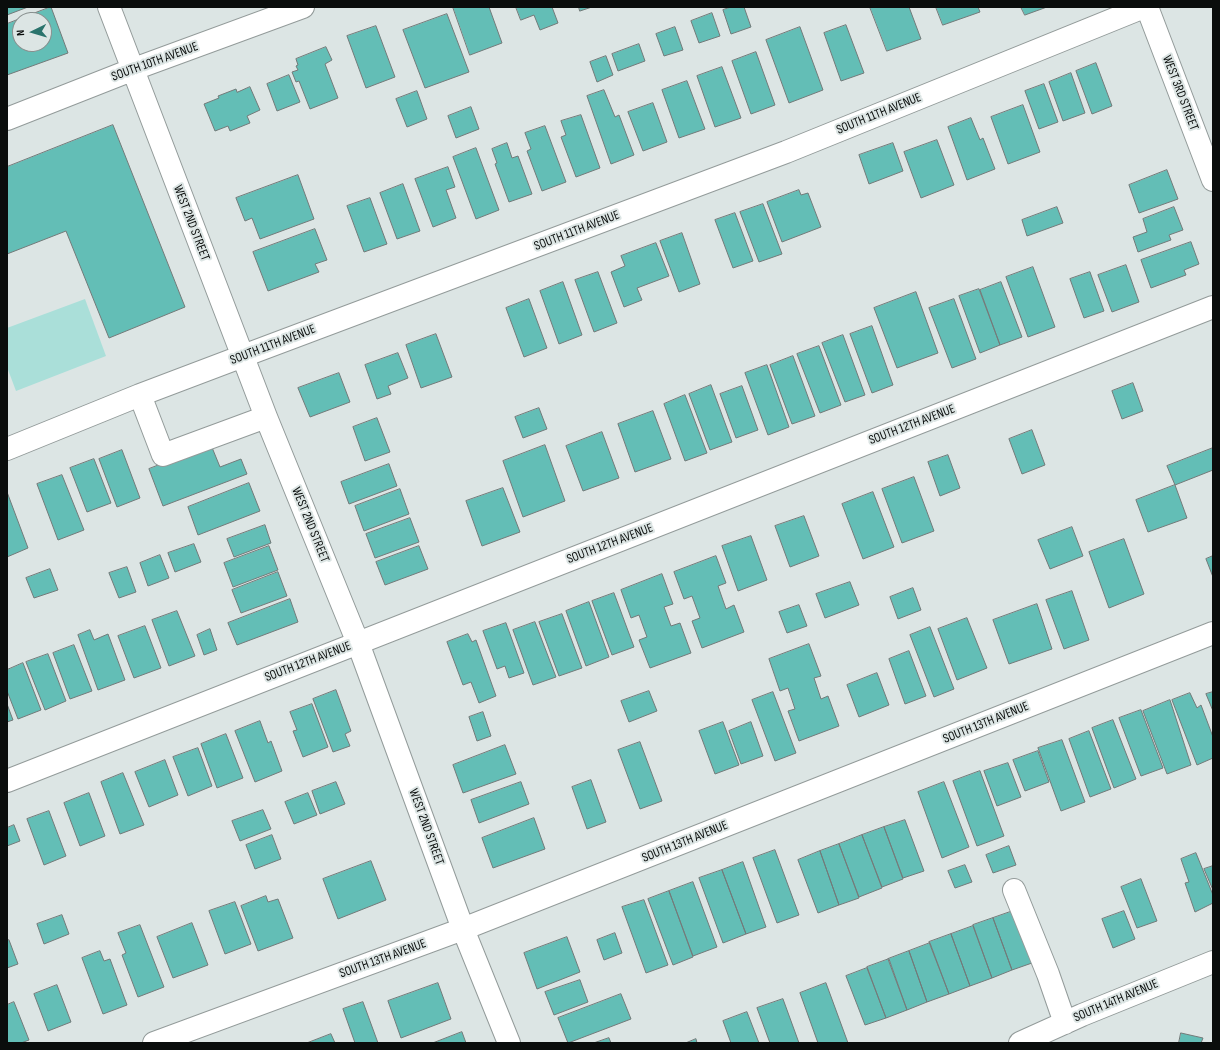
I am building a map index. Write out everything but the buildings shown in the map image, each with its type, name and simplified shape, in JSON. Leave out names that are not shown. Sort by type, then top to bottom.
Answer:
[{"type":"street","name":"WEST 2ND STREET","points":[[109,7],[266,416],[358,643],[463,929],[509,1043]]},
{"type":"street","name":"SOUTH 10TH AVENUE","points":[[7,119],[134,69],[303,7]]},
{"type":"street","name":"WEST 3RD STREET","points":[[1145,7],[1213,180]]},
{"type":"street","name":"SOUTH 11TH AVENUE","points":[[7,449],[140,395],[786,152],[1145,7]]},
{"type":"street","name":"SOUTH 12TH AVENUE","points":[[7,781],[1213,307]]},
{"type":"street","points":[[140,395],[163,455],[266,416]]},
{"type":"street","name":"SOUTH 13TH AVENUE","points":[[154,1043],[463,929],[1213,633]]},
{"type":"street","points":[[1014,890],[1048,974],[1065,1023]]},
{"type":"street","name":"SOUTH 14TH AVENUE","points":[[1020,1043],[1141,990],[1213,962]]},
{"type":"shaded area","points":[[85,299],[106,356],[16,391],[7,367],[7,328]]}]
